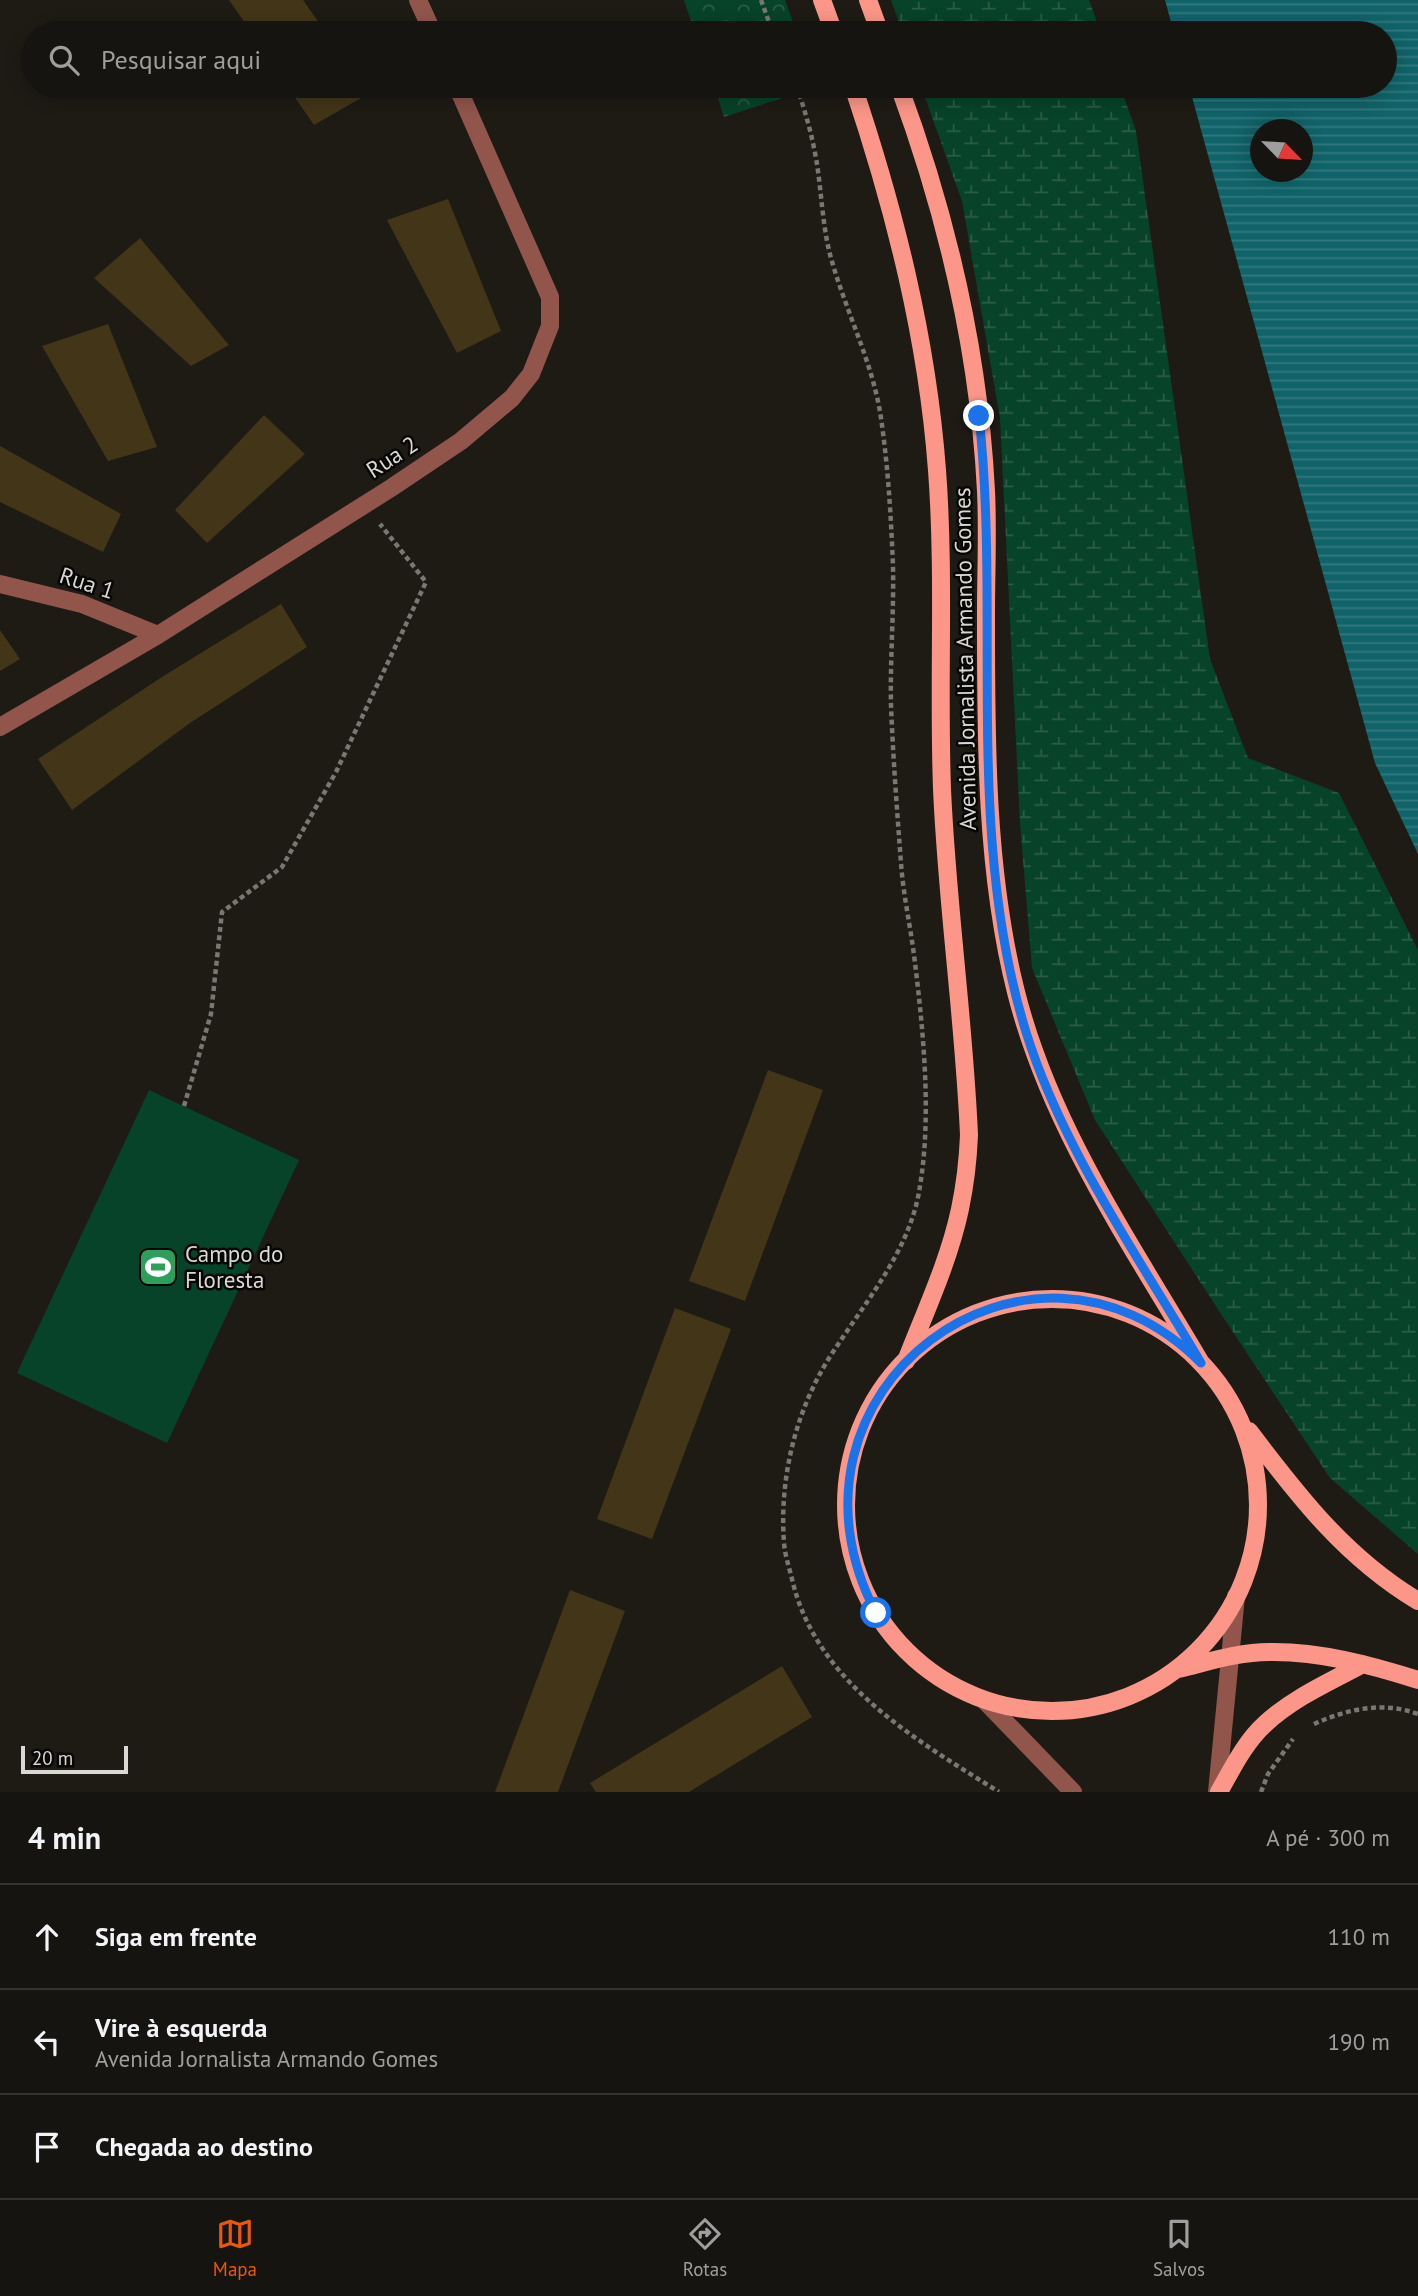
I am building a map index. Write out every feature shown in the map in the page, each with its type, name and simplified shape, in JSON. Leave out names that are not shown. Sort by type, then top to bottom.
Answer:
[{"type":"main road","points":[[822,0],[830,21]]},
{"type":"main road","points":[[868,0],[876,21]]},
{"type":"main road","name":"Avenida Jornalista Armando Gomes","points":[[857,98],[889,199],[905,261],[933,425],[940,541],[940,738],[943,820],[969,1135],[960,1212],[906,1361]]},
{"type":"main road","name":"Avenida Jornalista Armando Gomes","points":[[903,98],[928,166],[944,222],[969,345],[979,416],[986,496],[989,782],[996,884],[1015,989],[1026,1033],[1048,1089],[1081,1158],[1201,1363]]},
{"type":"main road","points":[[1239,1418],[1254,1465],[1258,1506],[1253,1549],[1237,1596],[1205,1642],[1175,1670],[1129,1696],[1093,1707],[1058,1711],[1026,1710],[985,1701],[938,1678],[913,1658],[892,1636],[864,1590],[851,1546],[847,1520],[847,1490],[852,1458],[863,1425],[881,1391],[906,1361],[925,1343],[947,1328],[1005,1304],[1057,1299],[1112,1308],[1141,1319],[1177,1341],[1201,1363],[1228,1398],[1239,1418],[1326,1527],[1366,1566],[1418,1601]]},
{"type":"main road","points":[[1175,1670],[1230,1657],[1268,1652],[1311,1654],[1363,1664],[1418,1680]]},
{"type":"main road","points":[[1218,1792],[1264,1725],[1306,1694],[1363,1664]]},
{"type":"street","points":[[418,0],[428,21]]},
{"type":"street","name":"Rua 2","points":[[0,727],[158,635],[461,441],[512,398],[531,374],[550,326],[550,297],[462,98]]},
{"type":"street","name":"Rua 1","points":[[0,583],[82,604],[158,635]]},
{"type":"street","points":[[1218,1792],[1237,1596]]},
{"type":"street","points":[[985,1701],[1073,1792]]},
{"type":"path","points":[[761,0],[769,21]]},
{"type":"path","points":[[800,98],[815,150],[830,255],[864,352],[881,412],[893,567],[891,704],[901,869],[914,958],[925,1086],[925,1149],[916,1209],[903,1245],[831,1354],[801,1414],[787,1466],[784,1545],[798,1604],[822,1648],[847,1680],[879,1711],[924,1745],[999,1792]]},
{"type":"path","points":[[184,1106],[211,1014],[222,912],[282,867],[336,772],[426,582],[364,505]]},
{"type":"path","points":[[1305,1730],[1315,1723],[1355,1709],[1404,1709],[1418,1714]]},
{"type":"path","points":[[1261,1792],[1279,1756],[1295,1737]]},
{"type":"green space","points":[[684,0],[785,0],[793,21],[691,21]]},
{"type":"green space","points":[[891,0],[1089,0],[1097,21],[899,21]]},
{"type":"green space","points":[[718,98],[782,98],[724,117]]},
{"type":"green space","points":[[925,98],[1124,98],[1136,131],[1210,659],[1248,758],[1339,793],[1418,950],[1418,1554],[1330,1478],[1221,1314],[1095,1120],[1032,968],[1020,823],[1000,418],[962,201]]},
{"type":"green space","name":"Campo do Floresta","points":[[149,1090],[299,1160],[167,1443],[17,1373]]},
{"type":"water","points":[[1165,0],[1418,0],[1418,854],[1375,763],[1192,98],[1397,98],[1397,21],[1171,21]]},
{"type":"building","points":[[229,0],[303,0],[318,21],[244,21]]},
{"type":"building","points":[[295,98],[361,98],[314,125]]},
{"type":"building","points":[[448,199],[501,331],[457,353],[387,220]]},
{"type":"building","points":[[140,238],[229,345],[191,366],[94,278]]},
{"type":"building","points":[[108,324],[157,447],[108,461],[42,346]]},
{"type":"building","points":[[264,415],[305,454],[207,543],[175,510]]},
{"type":"building","points":[[0,446],[121,514],[103,552],[0,502]]},
{"type":"building","points":[[281,604],[307,647],[190,723],[72,810],[38,759],[165,675]]},
{"type":"building","points":[[0,630],[20,659],[0,671]]},
{"type":"building","points":[[768,1070],[823,1090],[745,1301],[689,1281]]},
{"type":"building","points":[[675,1308],[731,1329],[652,1539],[597,1519]]},
{"type":"building","points":[[570,1590],[625,1611],[558,1792],[495,1792]]},
{"type":"building","points":[[782,1666],[812,1717],[689,1792],[596,1792],[590,1783]]},
{"type":"place","name":"Campo do Floresta","points":[[158,1267]]},
{"type":"route","points":[[876,1613],[864,1590],[851,1546],[847,1520],[847,1490],[852,1458],[863,1425],[881,1391],[925,1343],[947,1328],[1005,1304],[1057,1299],[1112,1308],[1141,1319],[1167,1334],[1201,1363],[1081,1158],[1048,1089],[1026,1033],[1015,989],[996,884],[989,782],[986,496],[979,416]]}]
